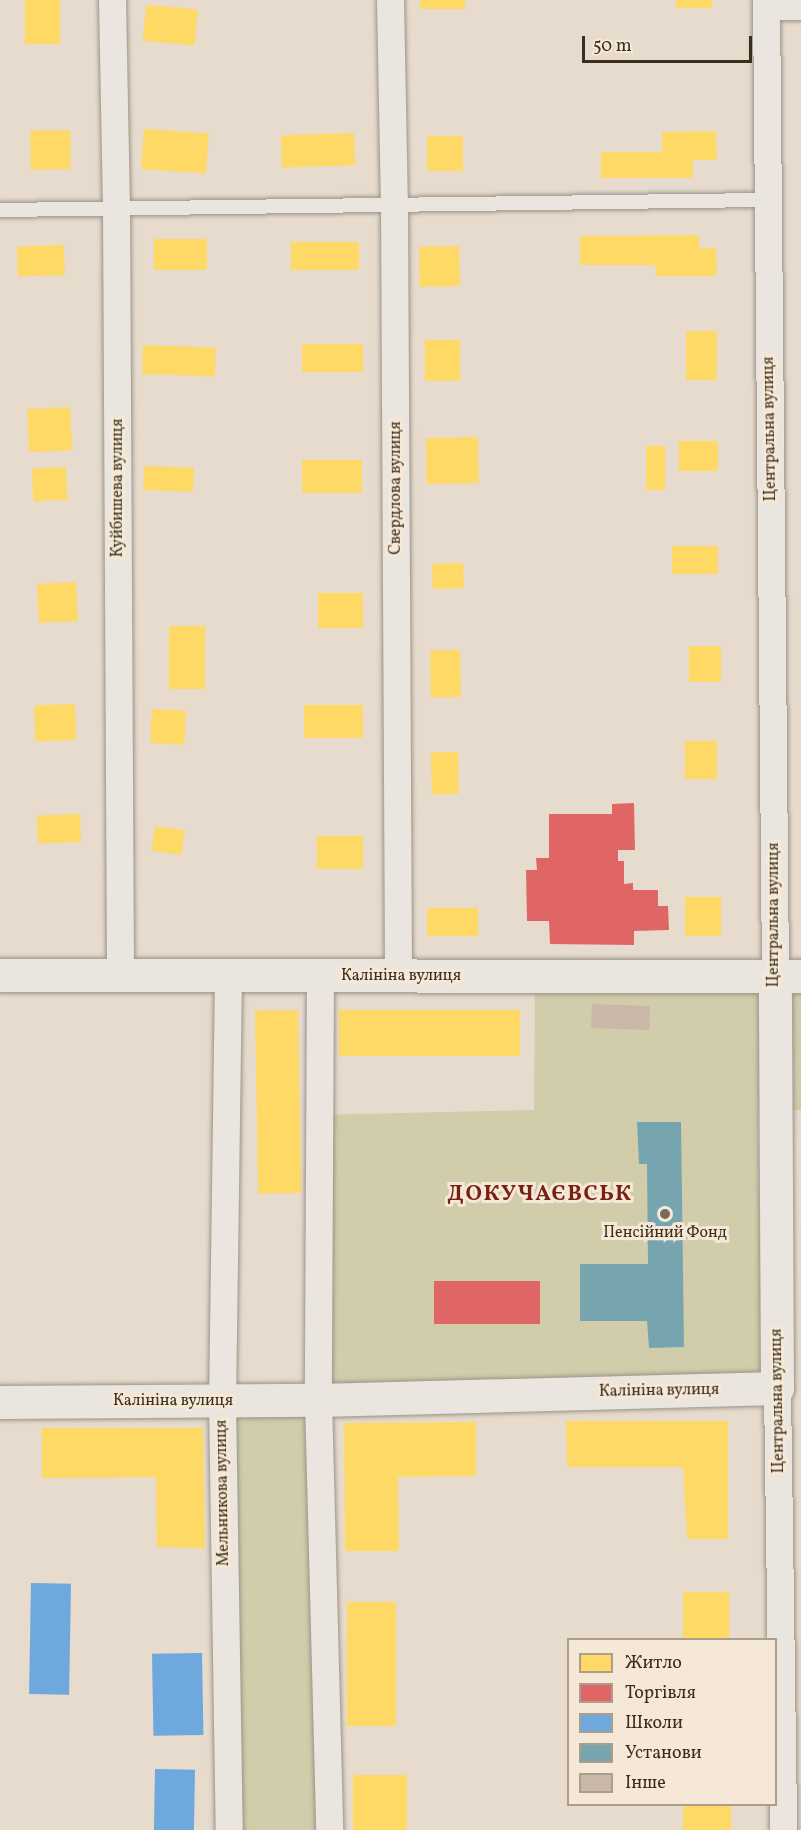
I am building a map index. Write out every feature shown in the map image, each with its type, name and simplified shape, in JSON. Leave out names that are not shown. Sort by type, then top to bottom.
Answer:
[{"type":"main road","name":"Калініна вулиця","points":[[0,975],[788,976]]},
{"type":"main road","name":"Центральна вулиця","points":[[777,1388],[788,1126],[788,976]]},
{"type":"main road","name":"Калініна вулиця","points":[[0,1402],[318,1400],[777,1388]]},
{"type":"street","name":"Куйбишева вулиця","points":[[112,0],[116,206],[120,975]]},
{"type":"street","name":"Свердлова вулиця","points":[[390,0],[394,205],[398,976]]},
{"type":"street","points":[[766,3],[801,6]]},
{"type":"street","name":"Центральна вулиця","points":[[766,3],[768,200],[788,976]]},
{"type":"street","name":"Мельникова вулиця","points":[[228,975],[222,1401],[229,1830]]},
{"type":"street","points":[[320,976],[318,1400],[329,1830]]},
{"type":"street","name":"Центральна вулиця","points":[[777,1388],[783,1830]]},
{"type":"lane","points":[[0,210],[116,206],[768,200]]},
{"type":"shaded area","points":[[535,990],[801,991],[801,1110],[758,1111],[762,1376],[317,1385],[319,1115],[534,1110]]},
{"type":"shaded area","points":[[318,1414],[333,1830],[236,1830],[222,1417]]},
{"type":"building: Житло","points":[[25,0],[60,0],[60,44],[25,44]]},
{"type":"building: Житло","points":[[420,0],[465,0],[465,9],[420,9]]},
{"type":"building: Житло","points":[[676,0],[712,0],[712,8],[676,8]]},
{"type":"building: Житло","points":[[146,5],[198,10],[195,45],[143,41]]},
{"type":"building: Житло","points":[[144,129],[209,134],[206,173],[141,169]]},
{"type":"building: Житло","points":[[70,130],[71,169],[31,170],[30,131]]},
{"type":"building: Житло","points":[[716,131],[717,160],[693,160],[693,178],[601,178],[601,152],[662,152],[662,132]]},
{"type":"building: Житло","points":[[354,133],[355,165],[282,168],[281,136]]},
{"type":"building: Житло","points":[[427,136],[463,136],[463,171],[427,171]]},
{"type":"building: Житло","points":[[699,235],[699,248],[716,248],[717,276],[656,276],[655,265],[580,265],[580,236]]},
{"type":"building: Житло","points":[[154,239],[207,239],[207,270],[154,270]]},
{"type":"building: Житло","points":[[291,242],[359,242],[359,270],[291,270]]},
{"type":"building: Житло","points":[[64,245],[65,275],[18,277],[17,247]]},
{"type":"building: Житло","points":[[459,246],[460,286],[420,287],[419,247]]},
{"type":"building: Житло","points":[[686,331],[717,331],[717,380],[686,380]]},
{"type":"building: Житло","points":[[425,340],[460,340],[460,381],[425,381]]},
{"type":"building: Житло","points":[[302,344],[363,344],[363,372],[302,372]]},
{"type":"building: Житло","points":[[143,345],[216,348],[215,377],[142,374]]},
{"type":"building: Житло","points":[[70,407],[72,450],[29,452],[27,409]]},
{"type":"building: Житло","points":[[478,437],[479,483],[427,484],[426,438]]},
{"type":"building: Житло","points":[[679,441],[718,441],[718,471],[679,471]]},
{"type":"building: Житло","points":[[646,446],[665,446],[665,490],[646,490]]},
{"type":"building: Житло","points":[[302,460],[362,460],[362,493],[302,493]]},
{"type":"building: Житло","points":[[144,466],[194,468],[193,492],[143,490]]},
{"type":"building: Житло","points":[[66,467],[67,500],[33,501],[32,468]]},
{"type":"building: Житло","points":[[672,546],[718,546],[718,574],[672,574]]},
{"type":"building: Житло","points":[[463,563],[464,588],[433,589],[432,564]]},
{"type":"building: Житло","points":[[76,582],[78,621],[39,623],[37,584]]},
{"type":"building: Житло","points":[[318,593],[363,593],[363,628],[318,628]]},
{"type":"building: Житло","points":[[169,626],[205,626],[205,689],[169,689]]},
{"type":"building: Житло","points":[[689,646],[721,646],[721,682],[689,682]]},
{"type":"building: Житло","points":[[460,650],[461,697],[431,698],[430,651]]},
{"type":"building: Житло","points":[[75,704],[76,740],[35,741],[34,705]]},
{"type":"building: Житло","points":[[304,705],[363,705],[363,738],[304,738]]},
{"type":"building: Житло","points":[[152,709],[186,711],[184,745],[150,743]]},
{"type":"building: Житло","points":[[685,741],[717,741],[717,779],[685,779]]},
{"type":"building: Житло","points":[[431,752],[458,752],[459,794],[432,794]]},
{"type":"building: Житло","points":[[80,814],[81,842],[38,843],[37,816]]},
{"type":"building: Житло","points":[[155,826],[185,830],[181,855],[152,851]]},
{"type":"building: Житло","points":[[317,836],[363,836],[363,869],[317,869]]},
{"type":"building: Житло","points":[[685,897],[721,897],[721,936],[685,936]]},
{"type":"building: Житло","points":[[427,908],[478,908],[478,936],[427,936]]},
{"type":"building: Житло","points":[[298,1010],[301,1193],[258,1194],[255,1011]]},
{"type":"building: Житло","points":[[339,1010],[520,1010],[520,1056],[339,1056]]},
{"type":"building: Житло","points":[[566,1421],[728,1421],[728,1539],[687,1539],[683,1467],[567,1467]]},
{"type":"building: Житло","points":[[476,1422],[476,1476],[398,1477],[399,1551],[345,1551],[344,1423]]},
{"type":"building: Житло","points":[[42,1428],[203,1428],[205,1548],[157,1547],[156,1477],[42,1478]]},
{"type":"building: Житло","points":[[683,1592],[729,1592],[729,1638],[683,1638]]},
{"type":"building: Житло","points":[[347,1602],[396,1602],[396,1726],[347,1726]]},
{"type":"building: Житло","points":[[353,1775],[407,1775],[407,1830],[353,1830]]},
{"type":"building: Житло","points":[[683,1806],[731,1806],[731,1830],[683,1830]]},
{"type":"building: Торгівля","points":[[634,803],[635,850],[618,850],[618,861],[624,861],[624,884],[633,883],[633,890],[658,890],[658,906],[668,906],[669,930],[634,931],[634,945],[550,944],[549,921],[527,921],[526,870],[537,870],[536,858],[549,858],[549,814],[612,814],[612,804]]},
{"type":"building: Торгівля","points":[[434,1281],[540,1281],[540,1324],[434,1324]]},
{"type":"building: Школи","points":[[31,1583],[71,1584],[69,1695],[29,1694]]},
{"type":"building: Школи","points":[[202,1653],[203,1735],[153,1736],[152,1654]]},
{"type":"building: Школи","points":[[155,1769],[195,1770],[194,1830],[154,1830]]},
{"type":"building: Установи","name":"Пенсійний Фонд","points":[[637,1122],[681,1122],[684,1347],[649,1348],[647,1321],[580,1321],[580,1264],[648,1264],[647,1164],[639,1164]]},
{"type":"building: Інше","points":[[592,1004],[650,1006],[649,1030],[591,1028]]},
{"type":"place","name":"Пенсійний Фонд","points":[[665,1214]]},
{"type":"district","name":"ДОКУЧАЄВСЬК","points":[[540,1195]]}]
